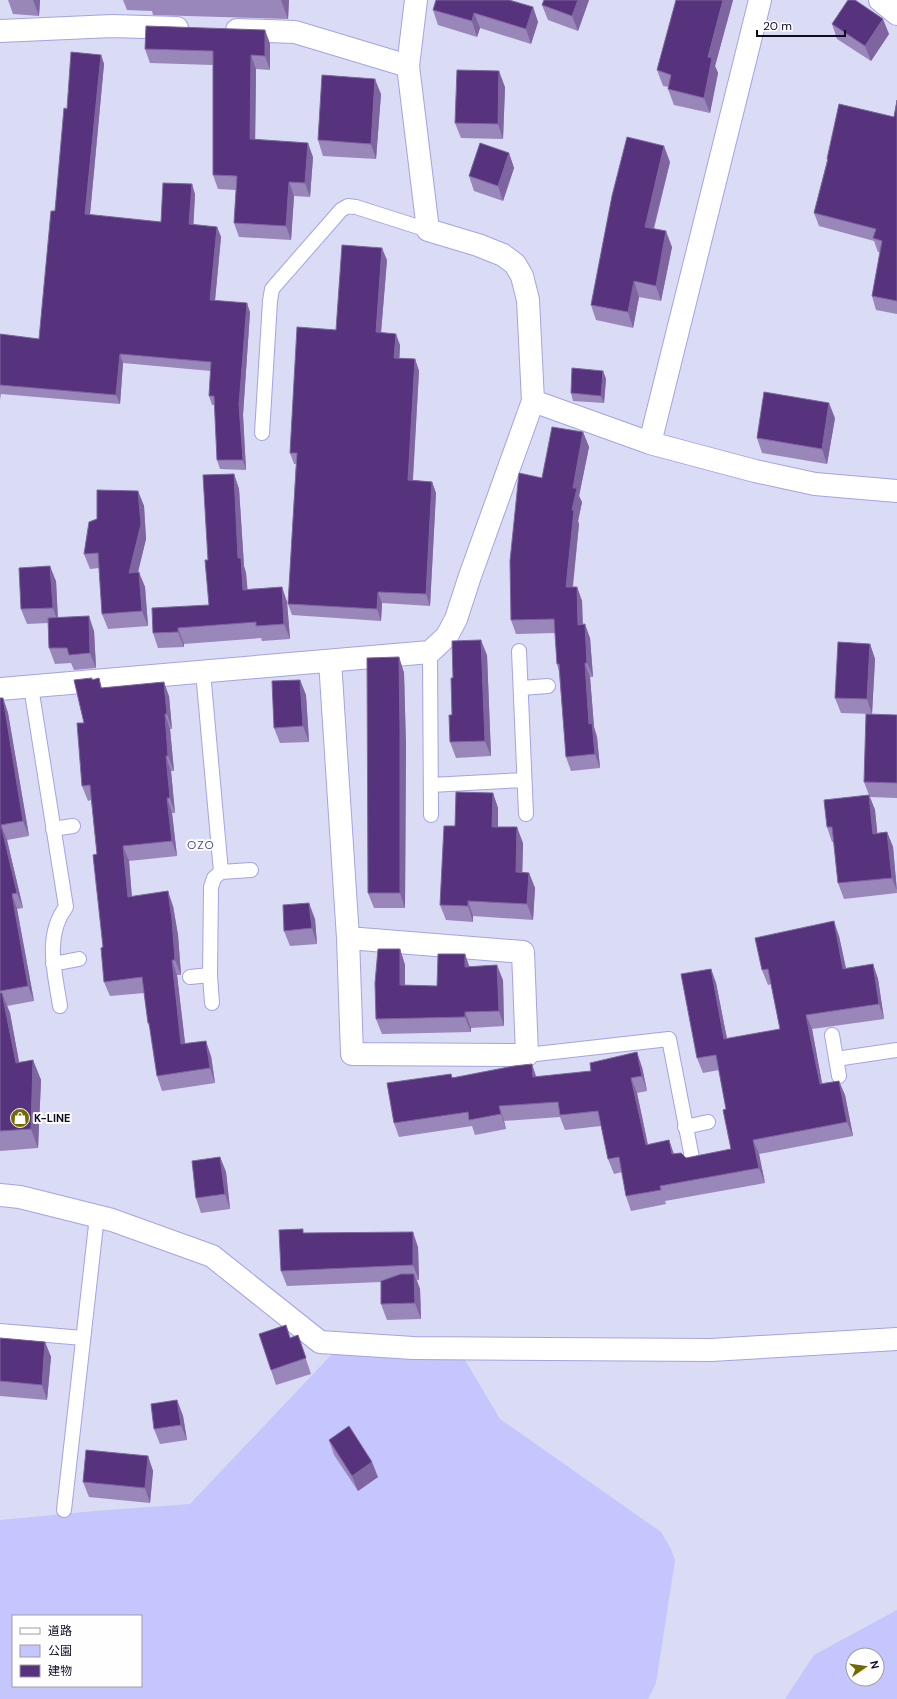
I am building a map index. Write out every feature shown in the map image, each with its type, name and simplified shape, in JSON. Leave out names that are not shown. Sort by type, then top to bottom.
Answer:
[{"type":"street","points":[[0,690],[430,652],[446,636],[456,618],[533,401],[528,300],[522,276],[515,264],[503,255],[478,245],[428,230],[408,66],[416,0]]},
{"type":"street","points":[[650,443],[760,0]]},
{"type":"street","points":[[880,0],[897,14]]},
{"type":"street","points":[[0,31],[112,26],[294,32],[408,66]]},
{"type":"street","points":[[533,401],[650,443],[755,471],[815,484],[897,491]]},
{"type":"street","points":[[330,661],[348,938],[352,1054],[527,1056],[523,952],[348,938]]},
{"type":"street","points":[[0,1195],[20,1197],[97,1216],[212,1256],[320,1342],[413,1348],[711,1350],[897,1339]]},
{"type":"lane","points":[[262,434],[272,289],[341,210],[348,206],[356,207],[428,230]]},
{"type":"lane","points":[[519,650],[526,814]]},
{"type":"lane","points":[[430,652],[431,815]]},
{"type":"lane","points":[[203,672],[221,872]]},
{"type":"lane","points":[[521,688],[548,686]]},
{"type":"lane","points":[[31,687],[66,907],[59,916],[55,927],[52,946],[53,964],[60,1006]]},
{"type":"lane","points":[[431,785],[524,780]]},
{"type":"lane","points":[[53,829],[73,826]]},
{"type":"lane","points":[[212,1003],[210,975],[211,887],[214,878],[221,872],[251,870]]},
{"type":"lane","points":[[53,964],[79,959]]},
{"type":"lane","points":[[190,977],[210,975]]},
{"type":"lane","points":[[832,1035],[839,1076]]},
{"type":"lane","points":[[527,1056],[668,1039],[693,1163]]},
{"type":"lane","points":[[836,1059],[897,1050]]},
{"type":"lane","points":[[685,1127],[708,1122]]},
{"type":"lane","points":[[64,1510],[97,1216]]},
{"type":"lane","points":[[0,1331],[83,1338]]},
{"type":"green space","points":[[333,1353],[465,1360],[500,1419],[661,1532],[671,1549],[675,1560],[656,1683],[648,1699],[0,1699],[0,1520],[190,1504]]},
{"type":"green space","points":[[897,1610],[897,1699],[785,1699],[814,1655]]},
{"type":"building","points":[[436,0],[509,0],[533,7],[526,29],[474,13],[472,21],[433,10]]},
{"type":"building","points":[[544,0],[578,0],[572,16],[542,5]]},
{"type":"building","points":[[676,0],[723,0],[708,57],[712,58],[704,98],[668,89],[671,75],[657,70]]},
{"type":"building","points":[[848,0],[855,0],[883,19],[865,46],[832,24]]},
{"type":"building","points":[[146,26],[265,30],[265,56],[251,55],[250,139],[308,143],[305,183],[289,182],[286,226],[234,223],[237,176],[213,175],[213,51],[145,49]]},
{"type":"building","points":[[71,52],[101,55],[85,214],[161,222],[163,183],[192,184],[189,224],[217,227],[210,300],[247,303],[239,405],[243,460],[217,460],[214,396],[209,396],[211,362],[120,354],[116,395],[0,385],[0,334],[39,339],[51,211],[55,211],[64,108],[67,109]]},
{"type":"building","points":[[457,70],[499,71],[498,124],[455,123]]},
{"type":"building","points":[[322,75],[375,79],[371,144],[318,140]]},
{"type":"building","points":[[897,100],[897,301],[872,296],[882,241],[873,238],[876,229],[814,213],[828,159],[839,104],[894,117]]},
{"type":"building","points":[[627,137],[664,146],[645,227],[666,231],[656,286],[634,281],[628,312],[591,305],[612,196]]},
{"type":"building","points":[[480,143],[509,153],[498,186],[469,176]]},
{"type":"building","points":[[342,245],[382,248],[376,332],[396,334],[394,358],[415,359],[408,480],[432,482],[426,594],[378,592],[377,609],[288,604],[297,453],[290,453],[297,327],[336,330]]},
{"type":"building","points":[[572,368],[603,371],[601,396],[571,393]]},
{"type":"building","points":[[764,392],[829,403],[822,449],[757,438]]},
{"type":"building","points":[[552,427],[583,432],[573,488],[577,488],[572,510],[574,510],[566,587],[577,587],[578,625],[585,624],[587,663],[585,663],[589,724],[592,723],[595,754],[566,757],[554,619],[511,620],[510,561],[519,473],[542,478]]},
{"type":"building","points":[[234,474],[238,558],[241,558],[243,590],[282,587],[284,624],[256,626],[256,622],[178,628],[178,632],[153,633],[152,608],[209,605],[205,560],[208,560],[203,475]]},
{"type":"building","points":[[97,490],[138,491],[141,524],[129,573],[139,572],[142,611],[102,614],[98,553],[84,554],[89,522],[97,519]]},
{"type":"building","points":[[50,566],[53,608],[21,609],[19,568]]},
{"type":"building","points":[[89,616],[90,653],[69,655],[67,648],[49,648],[48,618]]},
{"type":"building","points":[[481,640],[485,741],[450,742],[449,715],[452,715],[451,678],[453,678],[452,641]]},
{"type":"building","points":[[838,642],[870,644],[867,699],[835,698]]},
{"type":"building","points":[[399,657],[400,893],[368,893],[367,658]]},
{"type":"building","points":[[92,678],[92,680],[99,678],[101,688],[164,682],[167,714],[165,714],[168,756],[166,756],[170,798],[167,798],[172,841],[123,846],[128,897],[168,891],[175,960],[172,960],[181,1044],[206,1041],[210,1068],[157,1076],[142,977],[104,982],[101,948],[103,947],[93,855],[97,854],[90,785],[82,786],[77,723],[84,723],[74,680]]},
{"type":"building","points":[[300,680],[303,726],[274,728],[272,681]]},
{"type":"building","points":[[0,698],[3,698],[23,821],[1,825],[17,893],[12,894],[28,986],[0,991]]},
{"type":"building","points":[[866,714],[897,715],[897,783],[864,782]]},
{"type":"building","points":[[456,792],[493,793],[492,827],[517,827],[516,872],[529,873],[527,904],[468,901],[468,906],[440,905],[444,826],[455,826]]},
{"type":"building","points":[[869,795],[873,834],[887,832],[892,878],[838,883],[832,827],[827,827],[824,800]]},
{"type":"building","points":[[309,903],[312,928],[284,931],[283,905]]},
{"type":"building","points":[[834,921],[843,969],[873,964],[879,1004],[806,1015],[820,1084],[839,1081],[847,1122],[753,1140],[759,1168],[660,1186],[661,1190],[626,1196],[619,1157],[608,1159],[598,1111],[560,1115],[558,1102],[499,1106],[501,1114],[469,1120],[468,1112],[394,1123],[387,1083],[451,1074],[452,1078],[532,1064],[533,1077],[591,1071],[590,1063],[637,1052],[642,1076],[631,1078],[646,1145],[669,1140],[672,1154],[681,1153],[686,1158],[731,1149],[723,1110],[726,1109],[716,1055],[697,1058],[681,974],[711,969],[724,1039],[780,1029],[768,969],[762,970],[755,938]]},
{"type":"building","points":[[378,949],[400,949],[400,985],[437,986],[438,954],[465,954],[465,967],[497,965],[499,1011],[465,1012],[465,1017],[376,1019],[375,983]]},
{"type":"building","points":[[0,993],[2,993],[16,1063],[33,1060],[31,1129],[0,1131]]},
{"type":"building","points":[[220,1157],[225,1194],[196,1198],[192,1161]]},
{"type":"building","points":[[303,1229],[303,1233],[413,1232],[413,1265],[281,1271],[279,1230]]},
{"type":"building","points":[[401,1274],[414,1274],[415,1303],[381,1304],[381,1281]]},
{"type":"building","points":[[286,1325],[290,1338],[298,1335],[306,1358],[271,1370],[259,1334]]},
{"type":"building","points":[[0,1338],[45,1342],[42,1385],[0,1381]]},
{"type":"building","points":[[177,1400],[181,1425],[154,1429],[151,1404]]},
{"type":"building","points":[[349,1426],[372,1462],[352,1476],[329,1440]]},
{"type":"building","points":[[86,1450],[148,1456],[145,1488],[83,1482]]},
{"type":"place","name":"K-LINE","points":[[20,1118]]},
{"type":"district","name":"OZO","points":[[201,845]]}]
